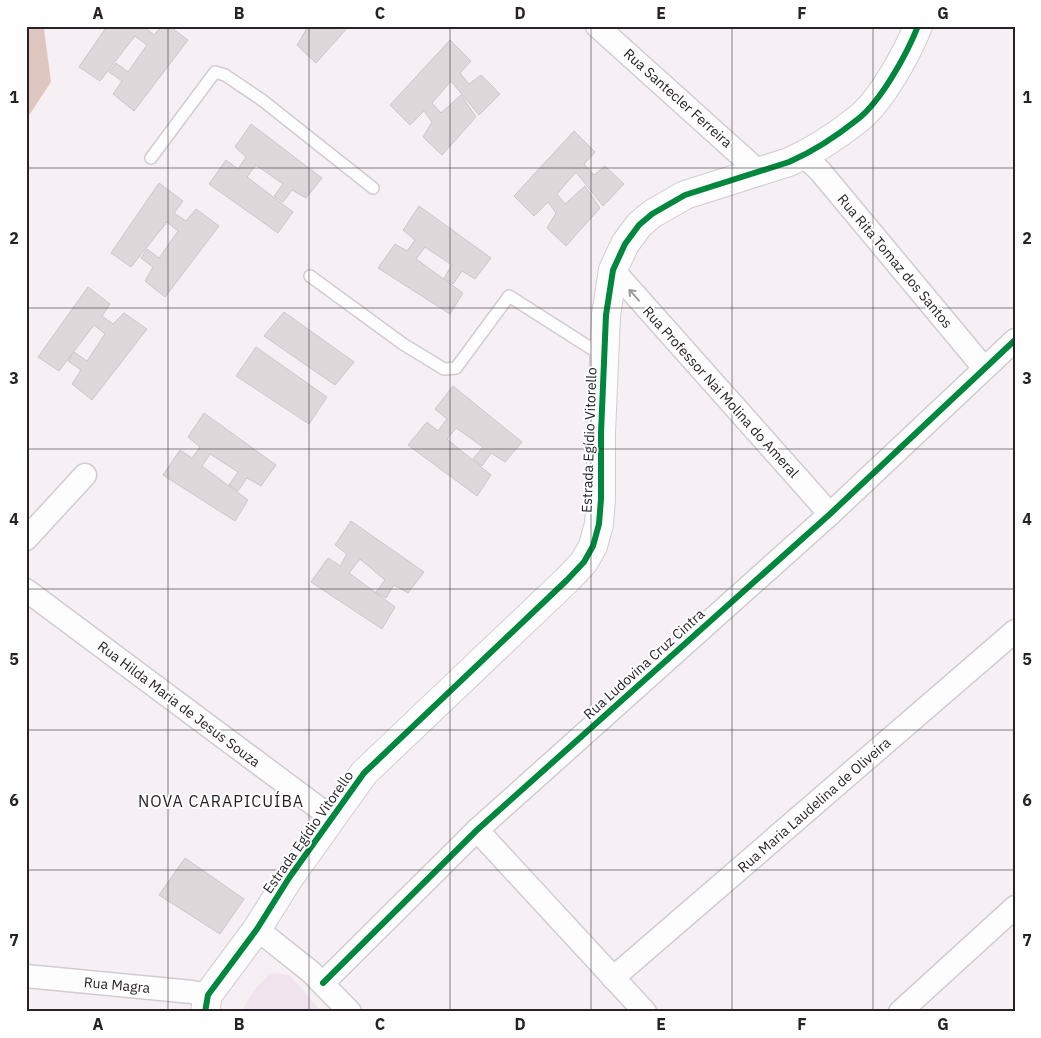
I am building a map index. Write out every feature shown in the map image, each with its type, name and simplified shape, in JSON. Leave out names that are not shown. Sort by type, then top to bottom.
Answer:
[{"type":"street","name":"Rua Santecler Ferreira","points":[[597,26],[758,171]]},
{"type":"street","name":"Estrada Egídio Vitorello","points":[[206,1003],[257,929],[289,878],[364,773],[567,580],[584,562],[593,546],[599,524],[601,499],[606,315],[613,270],[625,244],[639,225],[652,214],[685,195],[804,156],[859,119],[898,68],[918,26]]},
{"type":"street","name":"Rua Rita Tomaz dos Santos","points":[[804,156],[826,179],[984,368]]},
{"type":"street","name":"Rua Professor Nai Molina do Ameral","points":[[613,270],[830,514]]},
{"type":"street","name":"Rua Ludovina Cruz Cintra","points":[[323,983],[477,830],[830,514],[1015,340]]},
{"type":"street","points":[[26,539],[85,475]]},
{"type":"street","name":"Rua Hilda Maria de Jesus Souza","points":[[26,590],[332,818]]},
{"type":"street","name":"Rua Maria Laudelina de Oliveira","points":[[613,978],[1015,631]]},
{"type":"street","points":[[477,830],[645,1012]]},
{"type":"street","points":[[900,1012],[1015,907]]},
{"type":"street","points":[[257,929],[323,983],[350,1012]]},
{"type":"street","name":"Rua Magra","points":[[26,976],[192,992],[206,1003]]},
{"type":"lane","points":[[151,158],[216,72],[225,75],[262,100],[373,188]]},
{"type":"lane","points":[[310,276],[403,344],[444,369],[456,368],[509,296],[604,357]]},
{"type":"shaded area","points":[[26,26],[46,26],[44,29],[51,82],[26,120]]},
{"type":"shaded area","points":[[270,973],[289,975],[322,1012],[241,1012],[255,989]]},
{"type":"building","points":[[107,26],[143,26],[154,35],[162,26],[169,26],[188,40],[134,111],[113,94],[122,81],[109,72],[116,63],[128,72],[147,45],[135,36],[100,81],[79,67]]},
{"type":"building","points":[[303,26],[349,26],[316,63],[297,45],[306,30]]},
{"type":"building","points":[[450,40],[471,61],[460,73],[469,84],[481,75],[500,94],[479,115],[451,81],[432,103],[441,113],[461,95],[476,117],[442,155],[423,137],[432,122],[424,111],[410,125],[390,105]]},
{"type":"building","points":[[251,124],[322,178],[306,198],[292,190],[283,202],[274,196],[283,184],[256,165],[247,177],[293,212],[278,233],[209,184],[226,160],[238,169],[246,157],[235,147]]},
{"type":"building","points":[[574,131],[595,152],[584,164],[594,175],[605,166],[624,184],[603,206],[576,172],[557,194],[565,204],[585,186],[600,208],[566,246],[547,228],[556,213],[548,202],[534,216],[514,196]]},
{"type":"building","points":[[159,183],[183,201],[174,213],[186,221],[196,209],[219,226],[165,297],[145,281],[153,267],[141,258],[147,249],[159,258],[178,231],[167,222],[131,267],[111,253]]},
{"type":"building","points":[[419,206],[491,258],[475,279],[462,271],[453,284],[444,278],[452,265],[425,247],[416,259],[463,293],[450,314],[378,268],[395,244],[407,251],[415,240],[403,230]]},
{"type":"building","points":[[88,287],[110,304],[102,316],[113,324],[124,313],[147,329],[92,400],[72,384],[81,370],[68,361],[74,352],[87,361],[105,334],[94,325],[59,371],[38,357]]},
{"type":"building","points":[[284,312],[354,362],[335,385],[264,336]]},
{"type":"building","points":[[256,347],[327,397],[309,424],[236,376]]},
{"type":"building","points":[[453,386],[522,442],[505,462],[491,453],[482,466],[473,459],[483,447],[456,428],[447,439],[491,475],[477,496],[408,445],[427,422],[438,431],[447,419],[435,409]]},
{"type":"building","points":[[204,413],[276,465],[261,486],[247,478],[238,491],[229,485],[238,472],[210,454],[202,466],[248,500],[235,521],[163,475],[180,450],[192,458],[200,447],[188,437]]},
{"type":"building","points":[[351,521],[424,572],[408,593],[394,585],[386,598],[376,592],[385,580],[360,559],[349,573],[395,607],[382,629],[311,582],[328,558],[340,566],[347,554],[335,545]]},
{"type":"building","points":[[185,858],[244,899],[220,934],[159,895]]},
{"type":"cycle path","points":[[205,1012],[208,995],[257,929],[289,878],[364,773],[567,580],[584,562],[593,546],[599,524],[601,499],[601,433],[606,315],[613,270],[625,244],[639,225],[652,214],[685,195],[789,162],[816,148],[850,125],[876,101],[900,63],[918,26]]},
{"type":"cycle path","points":[[323,983],[477,830],[830,514],[1015,340]]},
{"type":"district","name":"NOVA CARAPICUÍBA","points":[[221,801]]}]
